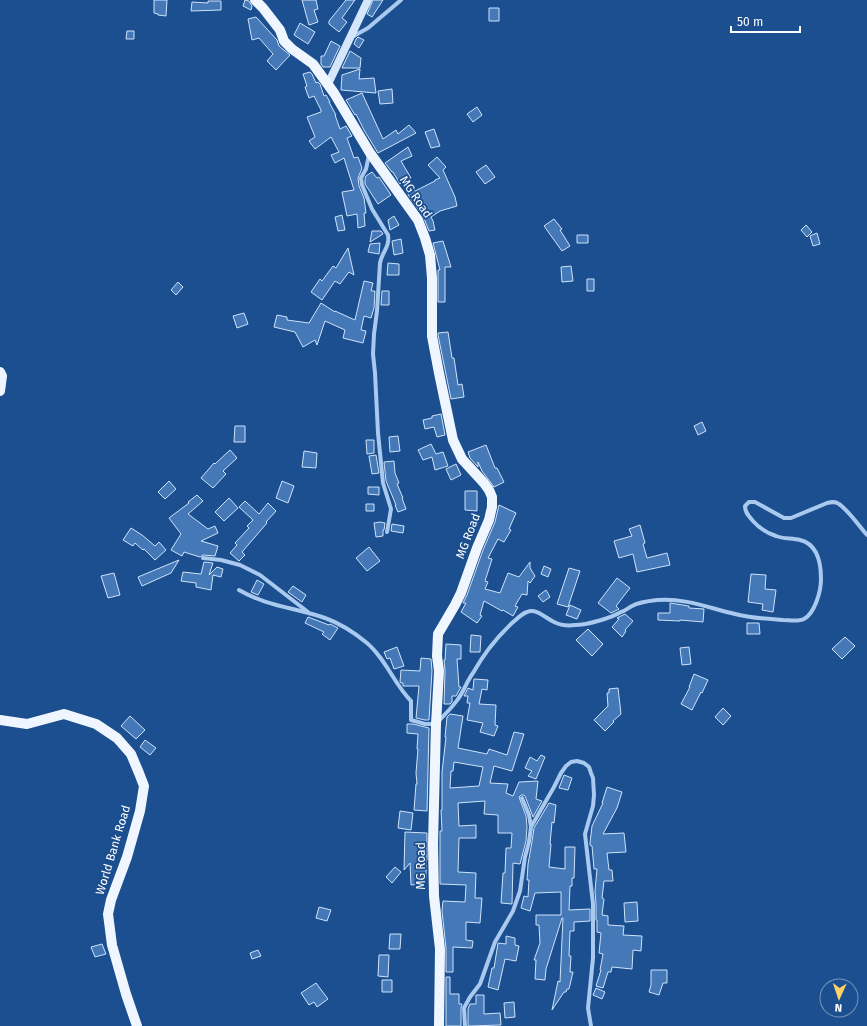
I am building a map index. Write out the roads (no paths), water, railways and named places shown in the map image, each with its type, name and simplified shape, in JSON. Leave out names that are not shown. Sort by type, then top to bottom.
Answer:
[{"type":"main road","name":"MG Road","points":[[255,0],[280,30],[284,41],[292,49],[313,64],[328,84],[370,153],[418,220],[430,255],[432,278],[432,336],[454,440],[462,459],[484,483],[492,497],[492,507],[489,520],[461,593],[456,605],[438,634],[437,656],[439,671],[433,844],[434,896],[440,949],[439,1026]]},
{"type":"main road","points":[[0,372],[2,376],[0,391]]},
{"type":"main road","name":"World Bank Road","points":[[0,720],[27,724],[64,714],[96,724],[117,738],[131,754],[144,786],[140,811],[127,857],[108,914],[112,945],[137,1026]]},
{"type":"street","points":[[328,84],[368,0]]},
{"type":"street","points":[[350,38],[368,28],[401,0]]},
{"type":"street","points":[[370,153],[366,169],[361,178],[362,185],[372,209],[388,235],[389,240],[380,263],[373,354],[383,483],[390,509],[387,532]]},
{"type":"street","points":[[239,590],[249,596],[272,604],[328,619],[355,634],[368,644],[386,666],[404,694],[411,701],[411,720],[425,724],[436,724],[457,701],[486,653],[506,630],[525,613],[532,611],[553,622],[576,626],[611,617],[623,612],[633,605],[645,601],[670,600],[703,605],[736,614],[774,620],[803,620],[810,614],[818,597],[821,580],[820,563],[817,554],[802,540],[776,536],[766,532],[756,524],[745,510],[745,506],[749,502],[755,502],[784,518],[791,518],[827,503],[838,503],[867,536]]},
{"type":"street","points":[[203,558],[221,560],[240,565],[252,571],[310,614]]},
{"type":"street","points":[[531,827],[566,766],[571,762],[577,761],[584,763],[589,767],[594,795],[593,806],[585,829],[594,904],[593,958],[588,1008],[591,1026]]},
{"type":"street","points":[[465,1026],[464,1008],[480,984],[496,942],[513,910],[520,890],[531,827],[529,815],[522,798]]}]
